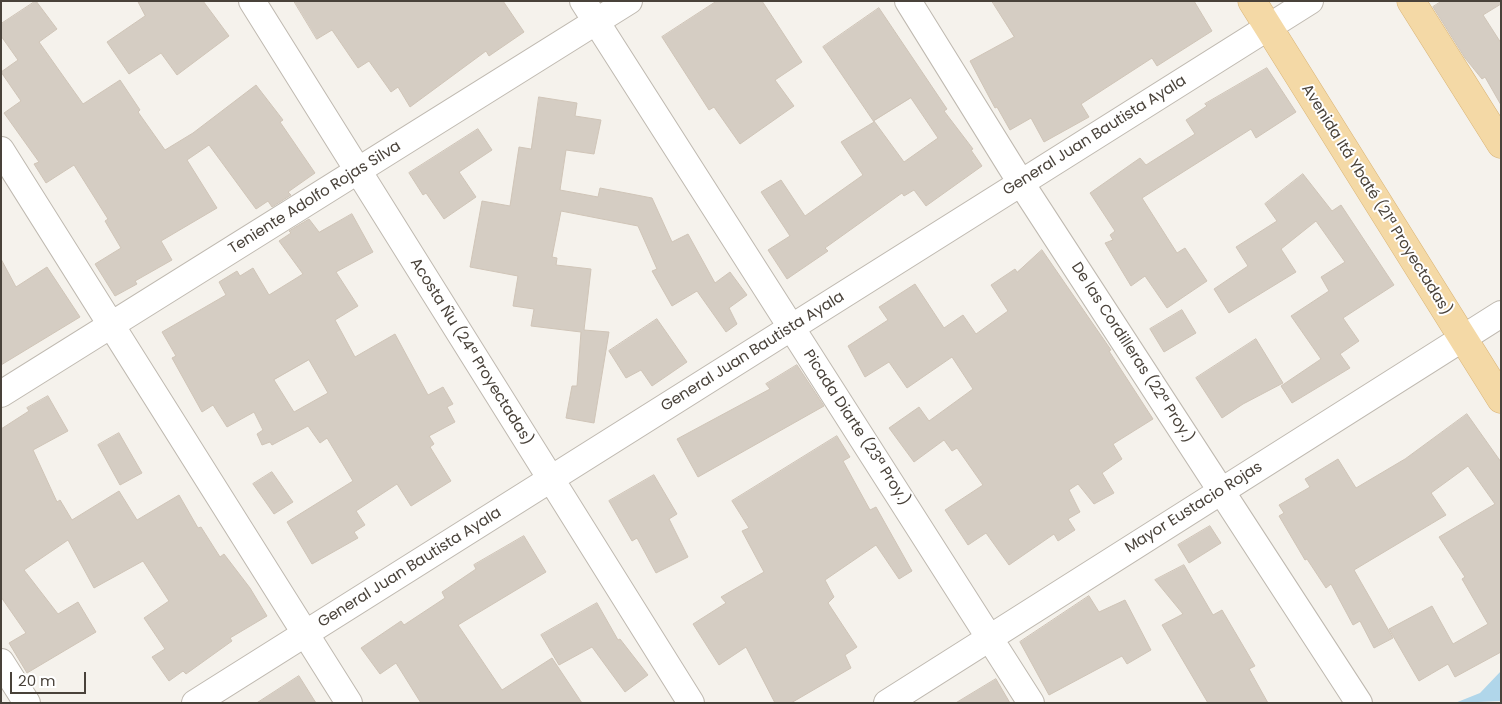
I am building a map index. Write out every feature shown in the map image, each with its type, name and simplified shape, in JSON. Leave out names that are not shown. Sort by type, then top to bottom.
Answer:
[{"type":"main road","name":"Avenida Itá Ybaté (21ª Proyectadas)","points":[[1252,1],[1501,399]]},
{"type":"main road","points":[[1412,1],[1501,144]]},
{"type":"street","name":"Acosta Ñu (24ª Proyectadas)","points":[[252,1],[691,703]]},
{"type":"street","name":"Teniente Adolfo Rojas Silva","points":[[1,394],[358,171],[590,12],[629,1]]},
{"type":"street","name":"De las Cordilleras (22ª Proy.)","points":[[908,1],[1021,182],[1359,703]]},
{"type":"street","name":"General Juan Bautista Ayala","points":[[195,703],[1310,1]]},
{"type":"street","name":"Picada Diarte (23ª Proy.)","points":[[590,12],[1031,703]]},
{"type":"street","points":[[1,150],[349,703]]},
{"type":"street","name":"Mayor Eustacio Rojas","points":[[887,703],[1501,314]]},
{"type":"street","points":[[1,662],[27,703]]},
{"type":"water","points":[[1501,671],[1501,701],[1455,703],[1480,693]]},
{"type":"building","points":[[36,1],[57,29],[39,42],[83,104],[120,80],[140,110],[138,112],[165,150],[193,133],[256,85],[283,120],[280,122],[315,173],[288,192],[291,195],[272,207],[268,201],[256,209],[209,145],[187,160],[217,208],[161,241],[172,260],[135,281],[137,284],[115,296],[95,264],[121,248],[105,221],[108,219],[74,165],[46,183],[34,164],[39,162],[4,113],[21,101],[1,72],[18,60],[1,36],[1,24]]},
{"type":"building","points":[[138,1],[203,1],[229,36],[177,75],[161,53],[129,74],[107,42],[145,16]]},
{"type":"building","points":[[294,1],[503,1],[524,32],[489,56],[486,51],[410,107],[398,87],[391,92],[369,61],[358,68],[332,30],[317,39]]},
{"type":"building","points":[[717,1],[762,1],[802,62],[775,80],[794,106],[740,144],[714,107],[709,110],[662,37]]},
{"type":"building","points":[[992,1],[1194,1],[1212,31],[1157,66],[1152,58],[1081,104],[1089,117],[1044,142],[1031,118],[1010,130],[997,107],[995,108],[970,61],[1014,37]]},
{"type":"building","points":[[1442,1],[1501,1],[1501,4],[1483,15],[1501,43],[1501,105],[1485,77],[1482,79],[1465,58],[1433,7]]},
{"type":"building","points":[[879,8],[947,109],[944,111],[973,149],[971,150],[982,166],[926,206],[914,190],[904,196],[902,193],[825,248],[828,251],[787,279],[768,250],[790,236],[761,192],[781,180],[805,216],[863,175],[841,142],[874,122],[823,47]],"holes":[[[911,98],[938,138],[904,162],[874,121]]]},
{"type":"building","points":[[1267,68],[1296,112],[1256,138],[1251,129],[1142,198],[1177,253],[1185,248],[1207,281],[1167,308],[1145,276],[1131,286],[1105,243],[1113,240],[1110,235],[1115,231],[1090,193],[1140,158],[1146,165],[1195,134],[1186,120],[1207,106],[1205,104]]},
{"type":"building","points":[[539,97],[577,103],[575,116],[601,120],[594,154],[566,150],[560,190],[598,197],[600,188],[652,198],[672,242],[688,234],[715,283],[730,272],[747,295],[729,308],[737,324],[726,332],[697,291],[672,306],[652,271],[657,269],[638,226],[561,211],[552,257],[557,258],[556,265],[591,269],[584,330],[609,332],[594,423],[566,418],[572,386],[577,386],[581,332],[531,326],[534,309],[513,306],[518,276],[470,267],[482,201],[510,206],[519,147],[531,149]]},
{"type":"building","points":[[478,129],[492,150],[459,172],[476,197],[444,219],[426,193],[423,195],[409,173]]},
{"type":"building","points":[[1303,174],[1332,211],[1341,205],[1394,285],[1343,318],[1359,341],[1340,354],[1350,368],[1292,403],[1281,386],[1321,359],[1291,316],[1329,291],[1321,277],[1345,262],[1316,221],[1281,249],[1296,272],[1229,313],[1214,289],[1248,266],[1236,247],[1277,221],[1265,204]]},
{"type":"building","points":[[352,214],[373,252],[336,272],[358,306],[335,320],[355,357],[395,334],[428,395],[443,387],[453,404],[447,407],[455,422],[429,436],[434,444],[430,447],[451,481],[411,506],[397,484],[356,511],[365,525],[354,532],[358,538],[312,564],[287,522],[353,481],[327,438],[320,443],[308,426],[272,445],[270,442],[262,445],[257,434],[263,430],[254,412],[227,427],[213,405],[202,412],[172,358],[176,356],[162,332],[226,295],[219,282],[237,271],[240,276],[253,268],[269,295],[303,274],[279,241],[291,233],[289,231],[309,219],[319,232]],"holes":[[[309,360],[328,393],[294,412],[274,380]]]},
{"type":"building","points":[[1042,250],[1111,350],[1109,351],[1153,419],[1113,444],[1122,459],[1102,473],[1114,493],[1094,504],[1078,484],[1069,490],[1080,512],[1068,519],[1075,530],[1058,541],[1054,534],[1009,565],[986,533],[968,545],[945,510],[983,485],[957,448],[952,451],[944,440],[914,462],[889,428],[919,407],[929,421],[973,389],[952,357],[907,388],[889,362],[865,377],[848,346],[888,320],[879,307],[915,284],[944,328],[963,315],[976,334],[1008,311],[991,285],[1015,269],[1017,272]]},
{"type":"building","points":[[1,259],[16,287],[47,267],[80,317],[1,365]]},
{"type":"building","points":[[1182,310],[1196,333],[1164,352],[1150,329]]},
{"type":"building","points":[[657,319],[687,362],[652,386],[641,370],[626,378],[609,351]]},
{"type":"building","points":[[1256,339],[1283,383],[1243,404],[1222,418],[1196,378]]},
{"type":"building","points":[[797,365],[824,406],[698,477],[677,439],[770,389],[766,384]]},
{"type":"building","points":[[48,396],[68,431],[33,450],[57,502],[60,500],[72,520],[119,491],[137,520],[179,495],[198,528],[201,527],[220,557],[224,554],[250,588],[267,616],[230,638],[232,641],[186,674],[183,671],[169,681],[152,657],[165,649],[144,618],[169,601],[143,561],[94,588],[68,540],[24,570],[58,614],[78,602],[96,632],[27,673],[9,643],[26,633],[1,597],[1,429],[29,411],[27,408]]},
{"type":"building","points":[[1467,414],[1501,462],[1501,652],[1455,677],[1448,664],[1419,681],[1389,629],[1432,606],[1453,644],[1488,624],[1462,579],[1465,577],[1439,537],[1495,504],[1468,466],[1431,493],[1446,515],[1354,570],[1393,638],[1374,648],[1360,621],[1353,625],[1331,584],[1326,588],[1307,559],[1305,560],[1279,516],[1284,513],[1279,505],[1310,487],[1305,479],[1338,459],[1356,488],[1405,459]]},
{"type":"building","points":[[119,433],[142,473],[120,485],[98,445]]},
{"type":"building","points":[[837,436],[850,457],[843,461],[870,510],[876,507],[912,571],[899,579],[876,545],[825,580],[834,597],[828,603],[857,647],[845,655],[851,668],[791,703],[775,703],[746,647],[719,665],[693,624],[726,603],[721,597],[764,572],[742,531],[749,528],[732,501]]},
{"type":"building","points":[[272,472],[293,502],[274,514],[253,484]]},
{"type":"building","points":[[654,475],[677,514],[669,519],[688,557],[656,573],[637,538],[632,541],[609,501]]},
{"type":"building","points":[[1210,526],[1221,543],[1189,563],[1178,545]]},
{"type":"building","points":[[524,536],[546,572],[458,625],[502,690],[552,658],[582,703],[421,703],[396,663],[380,674],[361,648],[401,621],[404,625],[445,598],[442,592],[476,569],[474,565]]},
{"type":"building","points":[[1184,565],[1213,615],[1222,610],[1255,666],[1249,669],[1268,703],[1208,703],[1162,625],[1183,614],[1155,580]]},
{"type":"building","points":[[1089,596],[1099,612],[1125,600],[1151,650],[1127,664],[1122,656],[1049,695],[1020,642]]},
{"type":"building","points":[[597,603],[618,640],[620,639],[648,675],[625,692],[592,647],[559,665],[541,635]]},
{"type":"building","points":[[299,676],[316,703],[257,703]]},
{"type":"building","points":[[996,679],[1010,703],[956,703]]}]
